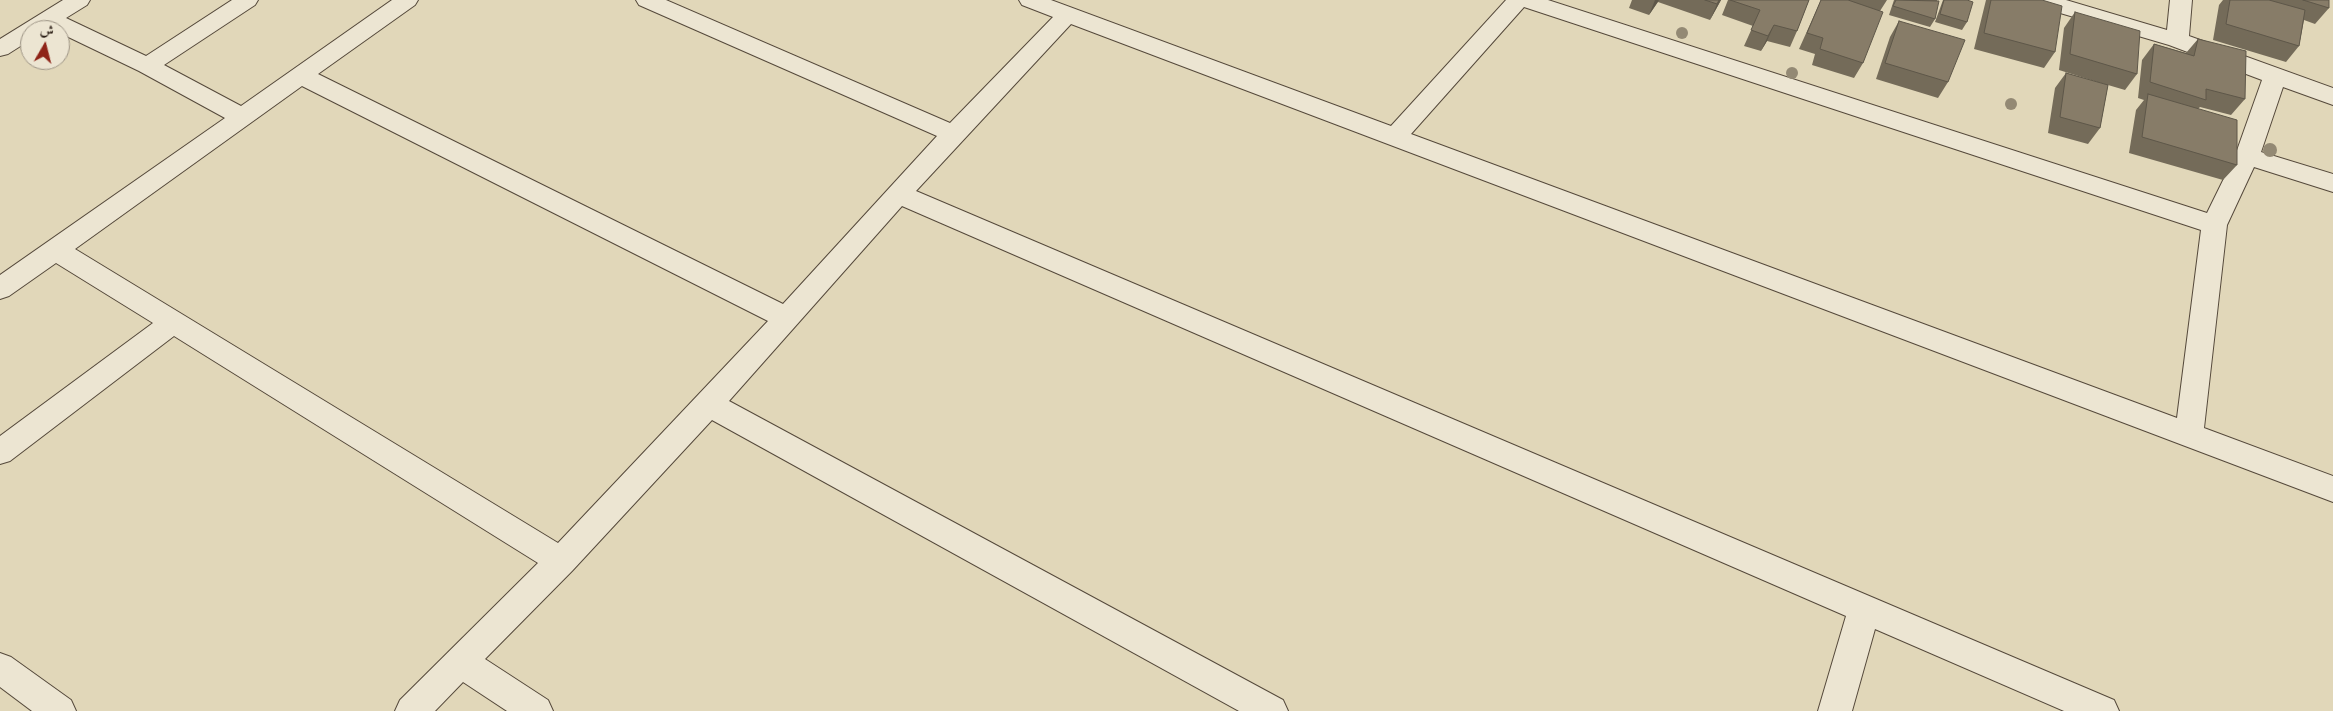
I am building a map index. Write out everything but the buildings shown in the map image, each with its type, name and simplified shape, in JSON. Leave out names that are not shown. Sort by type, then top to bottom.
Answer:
[{"type":"street","points":[[46,20],[79,0]]},
{"type":"street","points":[[147,66],[247,0]]},
{"type":"street","points":[[0,289],[407,0]]},
{"type":"street","points":[[647,0],[953,134]]},
{"type":"street","points":[[1030,0],[2333,489]]},
{"type":"street","points":[[1394,138],[1518,0]]},
{"type":"street","points":[[1525,0],[2214,225]]},
{"type":"street","points":[[2041,0],[2177,40],[2333,97]]},
{"type":"street","points":[[2177,40],[2181,0]]},
{"type":"street","points":[[412,711],[562,561],[710,404],[953,134],[1068,14]]},
{"type":"street","points":[[0,48],[20,36]]},
{"type":"street","points":[[70,38],[147,66],[243,117]]},
{"type":"street","points":[[302,76],[788,319]]},
{"type":"street","points":[[2189,436],[2214,225],[2247,156],[2275,77]]},
{"type":"street","points":[[2247,156],[2333,183]]},
{"type":"street","points":[[898,194],[1864,610],[2058,702],[2102,711]]},
{"type":"street","points":[[56,250],[562,561]]},
{"type":"street","points":[[0,452],[174,322]]},
{"type":"street","points":[[710,404],[1271,711]]},
{"type":"street","points":[[1835,711],[1864,610]]},
{"type":"street","points":[[461,662],[536,711]]},
{"type":"street","points":[[0,668],[59,711]]}]
